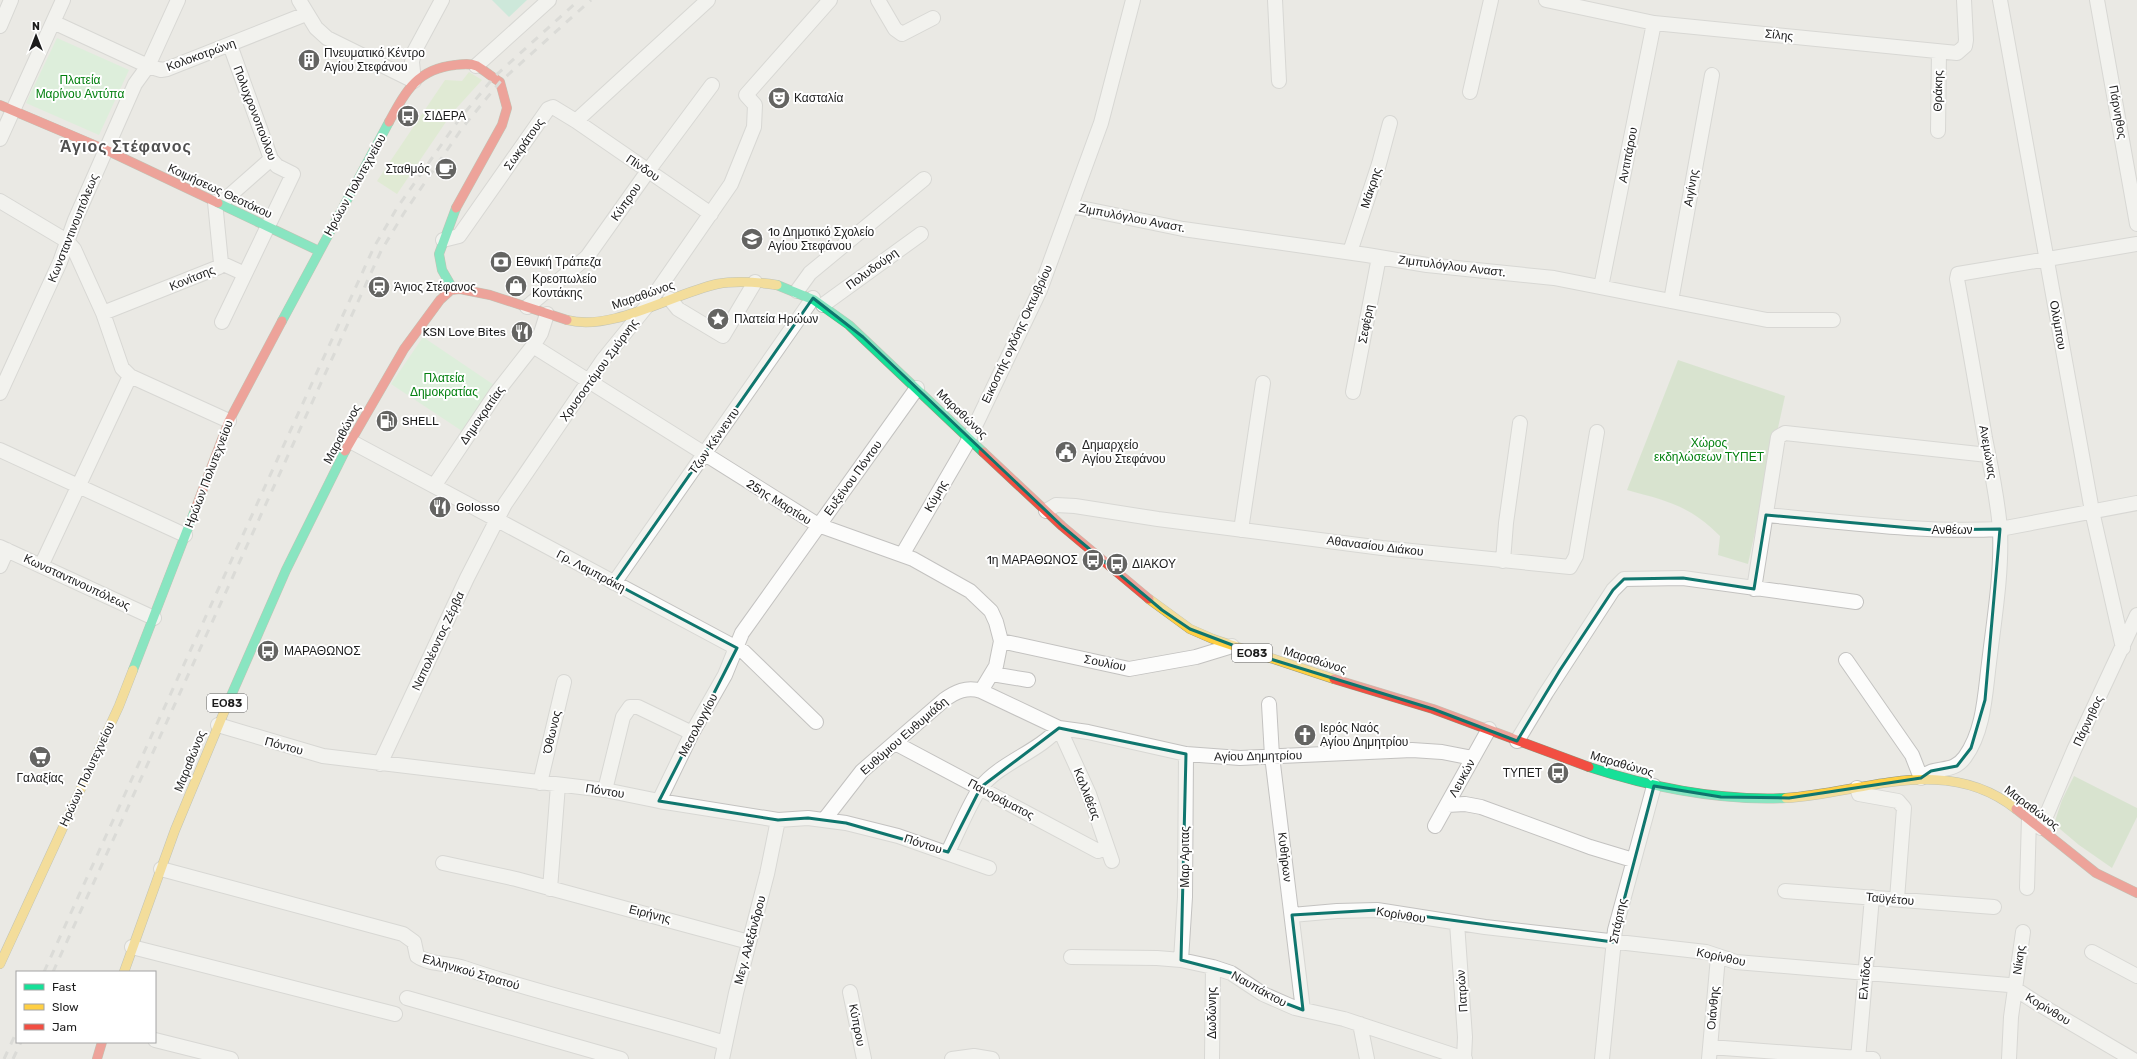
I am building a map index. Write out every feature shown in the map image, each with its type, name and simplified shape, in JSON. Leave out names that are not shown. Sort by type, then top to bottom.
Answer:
[{"type":"main road","points":[[414,81],[433,70],[446,66],[460,63],[476,66],[500,82],[506,101],[506,113],[502,126],[454,211],[439,251],[440,264],[444,276],[453,289]]},
{"type":"main road","name":"Ηρώων Πολυτεχνείου","points":[[0,964],[119,706],[229,421],[345,205],[365,164],[414,81]]},
{"type":"main road","name":"Κοιμήσεως Θεοτόκου","points":[[6,108],[106,150],[319,251]]},
{"type":"main road","name":"Μαραθώνος","points":[[124,971],[193,784],[261,623],[350,441],[417,329],[445,295],[453,289],[465,289],[574,322],[589,323],[610,319],[712,286],[755,282],[780,285],[797,291],[818,302],[854,329],[1046,511],[1162,610],[1190,629],[1232,646],[1426,707],[1489,729],[1581,765],[1654,786],[1721,797],[1768,799],[1789,798],[1922,778],[1973,786],[1994,794],[2029,818],[2096,873],[2137,893]]},
{"type":"main road","points":[[97,1059],[102,1043]]},
{"type":"street","points":[[0,26],[11,0]]},
{"type":"street","points":[[0,139],[6,108],[54,22],[63,0]]},
{"type":"street","name":"Κωνσταντινουπόλεως","points":[[0,393],[60,262],[67,240],[135,84],[148,66],[178,0]]},
{"type":"street","points":[[299,0],[306,14],[316,28],[327,38],[414,81]]},
{"type":"street","points":[[414,81],[412,62],[414,52],[442,0]]},
{"type":"street","points":[[476,66],[549,0]]},
{"type":"street","points":[[576,121],[708,0]]},
{"type":"street","name":"Χρυσοστόμου Σμύρνης","points":[[496,520],[512,493],[611,349],[646,307],[731,184],[754,127],[755,105],[746,95],[830,0]]},
{"type":"street","points":[[878,0],[895,29],[902,34],[933,18]]},
{"type":"street","name":"Εικοστής ογδόης Οκτωβρίου","points":[[970,438],[1040,290],[1101,123],[1133,0]]},
{"type":"street","points":[[1275,0],[1279,81]]},
{"type":"street","points":[[1470,92],[1491,0]]},
{"type":"street","name":"Σίλης","points":[[1546,0],[1654,23],[1957,53],[1965,46],[1966,40],[1964,0]]},
{"type":"street","name":"Ολύμπου","points":[[2000,0],[2092,511],[2123,648]]},
{"type":"street","name":"Πάρνηθος","points":[[2097,0],[2137,224]]},
{"type":"street","name":"Κολοκοτρώνη","points":[[54,22],[148,66],[161,70],[230,45],[306,14]]},
{"type":"street","name":"Αντιπάρου","points":[[1601,287],[1654,23]]},
{"type":"street","name":"Πολυχρονοπούλου","points":[[222,322],[293,174],[277,166],[271,159],[230,45]]},
{"type":"street","name":"Θράκης","points":[[1938,131],[1939,52]]},
{"type":"street","name":"Αιγίνης","points":[[1671,301],[1712,75]]},
{"type":"street","name":"Κύπρου","points":[[527,307],[587,257],[648,171],[712,85]]},
{"type":"street","name":"Σωκράτους","points":[[443,240],[459,236],[548,109],[553,107],[576,121]]},
{"type":"street","name":"Πίνδου","points":[[576,121],[711,214]]},
{"type":"street","name":"Μάκρης","points":[[1350,252],[1379,164],[1390,123]]},
{"type":"street","points":[[218,203],[271,159]]},
{"type":"street","points":[[797,291],[810,273],[924,179]]},
{"type":"street","points":[[0,201],[67,240],[82,265],[102,313],[122,368],[130,376],[229,421]]},
{"type":"street","name":"Κονίτσης","points":[[102,313],[217,269],[221,263],[218,203]]},
{"type":"street","name":"Ζιμπυλόγλου Αναστ.","points":[[1071,206],[1183,229],[1350,252],[1427,265],[1554,278],[1767,320],[1833,320]]},
{"type":"street","name":"Πολυδούρη","points":[[818,302],[922,234]]},
{"type":"street","name":"Ανεμώνας","points":[[1922,778],[1929,772],[1950,769],[1960,763],[1971,748],[1979,726],[1985,700],[1994,615],[2000,529],[1957,280],[1958,274],[2137,244]]},
{"type":"street","name":"Σεφέρη","points":[[1353,392],[1379,257]]},
{"type":"street","points":[[221,263],[245,274]]},
{"type":"street","points":[[670,299],[678,309],[723,336],[755,282]]},
{"type":"street","name":"Τζων Κέννεντυ","points":[[614,584],[704,455],[818,302]]},
{"type":"street","points":[[533,346],[541,333],[547,314]]},
{"type":"street","name":"25ης Μαρτίου","points":[[533,346],[818,526],[902,555],[928,566],[960,584],[981,600],[994,618],[1000,641],[998,659],[992,674],[981,691]]},
{"type":"street","name":"Δημοκρατίας","points":[[434,486],[492,398],[533,346]]},
{"type":"street","points":[[41,566],[130,376]]},
{"type":"street","points":[[1241,530],[1262,383]]},
{"type":"street","name":"Ευξείνου Πόντου","points":[[737,648],[742,633],[792,566],[818,526],[917,388]]},
{"type":"street","points":[[1503,561],[1520,423]]},
{"type":"street","name":"Αθανασίου Διάκου","points":[[1046,511],[1056,506],[1075,506],[1241,530],[1503,561],[1570,567],[1576,556],[1597,432]]},
{"type":"street","points":[[1754,589],[1778,437],[1785,433],[1988,455]]},
{"type":"street","name":"Κύμης","points":[[902,555],[970,438]]},
{"type":"street","name":"Γρ. Λαμπράκη","points":[[350,441],[614,584],[737,648],[749,656],[816,722]]},
{"type":"street","points":[[0,450],[185,535]]},
{"type":"street","name":"Ανθέων","points":[[1766,515],[1932,530],[2000,529],[2137,503]]},
{"type":"street","name":"Ναπολέοντος Ζέρβα","points":[[380,764],[496,520]]},
{"type":"street","points":[[0,566],[3,549]]},
{"type":"street","name":"Κωνσταντινουπόλεως","points":[[3,549],[154,618]]},
{"type":"street","points":[[1517,741],[1560,670],[1613,590],[1624,579],[1683,578],[1856,602]]},
{"type":"street","name":"Πάρνηθος","points":[[2041,828],[2094,707],[2123,648],[2137,615]]},
{"type":"street","name":"Σουλίου","points":[[1000,641],[1129,669],[1196,657],[1232,646]]},
{"type":"street","name":"Μεσολογγίου","points":[[659,801],[692,733],[725,675],[737,648]]},
{"type":"street","points":[[1846,660],[1912,755],[1922,778]]},
{"type":"street","points":[[992,674],[1028,680]]},
{"type":"street","name":"Όθωνος","points":[[540,782],[564,682]]},
{"type":"street","name":"Ευθύμιου Ευθυμιάδη","points":[[824,820],[862,771],[952,694],[969,689],[981,691]]},
{"type":"street","name":"Αγίου Δημητρίου","points":[[981,691],[1059,728],[1088,732],[1186,754],[1224,758],[1412,750],[1435,751],[1473,758]]},
{"type":"street","name":"Κυθήρων","points":[[1269,704],[1272,756],[1303,1010]]},
{"type":"street","points":[[605,790],[623,717],[630,707],[638,707],[692,733]]},
{"type":"street","name":"Πόντου","points":[[218,725],[324,756],[380,764],[605,790],[659,801],[778,820],[808,818],[864,827],[948,852],[989,868]]},
{"type":"street","points":[[948,852],[981,787],[995,775],[1050,737],[1059,728]]},
{"type":"street","name":"Καλλιθέας","points":[[1059,728],[1089,794],[1112,861]]},
{"type":"street","name":"Λευκών","points":[[1435,826],[1489,729]]},
{"type":"street","name":"Πανοράματος","points":[[895,743],[981,787],[1098,851],[1107,847]]},
{"type":"street","name":"Μαρ Αριτας","points":[[1181,960],[1185,897],[1186,754]]},
{"type":"street","points":[[550,889],[558,785]]},
{"type":"street","name":"Σπάρτης","points":[[1602,1059],[1613,942],[1617,920],[1654,786]]},
{"type":"street","points":[[1857,787],[1859,794],[1898,801],[1904,808],[1897,899]]},
{"type":"street","points":[[1447,805],[1465,804],[1480,807],[1594,848],[1633,860]]},
{"type":"street","points":[[2027,888],[2029,818]]},
{"type":"street","name":"Μεγ. Αλεξάνδρου","points":[[722,1059],[749,942],[767,874],[778,820]]},
{"type":"street","name":"Ειρήνης","points":[[443,863],[492,873],[749,942]]},
{"type":"street","name":"Ελληνικού Στρατού","points":[[161,869],[403,934],[414,942],[417,956],[427,961],[457,966],[541,992],[725,1043]]},
{"type":"street","name":"Ταϋγέτου","points":[[1785,891],[1994,907]]},
{"type":"street","name":"Ελπίδος","points":[[1858,1058],[1872,897]]},
{"type":"street","name":"Κορίνθου","points":[[1292,915],[1366,910],[1457,923],[1706,952],[1736,962],[2006,984],[2132,1059]]},
{"type":"street","name":"Πατρών","points":[[1457,923],[1465,1037],[1464,1059]]},
{"type":"street","name":"Νίκης","points":[[2009,1059],[2015,988],[2023,932]]},
{"type":"street","points":[[132,947],[395,1014]]},
{"type":"street","points":[[2092,952],[2137,976]]},
{"type":"street","name":"Ναυπάκτου","points":[[1071,957],[1138,957],[1181,960],[1213,967],[1231,973],[1274,999],[1303,1010],[1360,1024],[1464,1059]]},
{"type":"street","name":"Οιάνθης","points":[[1710,1053],[1718,957]]},
{"type":"street","name":"Δωδώνης","points":[[1212,1059],[1213,967]]},
{"type":"street","name":"Κύπρου","points":[[850,992],[864,1059]]},
{"type":"street","points":[[407,998],[621,1059]]},
{"type":"street","points":[[1360,1024],[1367,1059]]},
{"type":"street","points":[[156,1040],[231,1059]]},
{"type":"street","points":[[1710,1053],[1873,1059]]},
{"type":"street","points":[[952,1059],[974,1056],[992,1059]]},
{"type":"highlighted area","points":[[813,298],[863,337],[1062,526],[1162,610],[1190,629],[1264,657],[1433,709],[1517,741],[1560,670],[1613,590],[1624,579],[1683,578],[1754,589],[1766,515],[1933,530],[2000,529],[1985,700],[1971,748],[1957,766],[1931,771],[1921,778],[1789,798],[1721,797],[1654,786],[1613,942],[1377,910],[1292,915],[1303,1010],[1269,997],[1231,973],[1181,960],[1186,754],[1059,728],[981,787],[948,852],[846,823],[808,818],[778,820],[659,801],[737,648],[614,583]]},
{"type":"green space","points":[[492,0],[527,0],[509,17]]},
{"type":"green space","name":"Πλατεία Μαρίνου Αντύπα","points":[[57,38],[129,70],[99,135],[26,103]]},
{"type":"green space","points":[[469,72],[482,80],[452,113],[397,194],[377,181],[445,80],[462,81]]},
{"type":"green space","name":"Πλατεία Δημοκρατίας","points":[[423,337],[494,385],[462,431],[391,384]]},
{"type":"green space","name":"Χώρος εκδηλώσεων ΤΥΠΕΤ","points":[[1678,360],[1785,396],[1748,564],[1718,555],[1720,536],[1698,517],[1666,501],[1627,490]]},
{"type":"green space","points":[[2074,776],[2137,808],[2137,817],[2112,868],[2079,845],[2054,824],[2062,800]]},
{"type":"railway","points":[[44,971],[374,247],[397,208],[458,121],[494,77],[579,0]]},
{"type":"railway","points":[[53,971],[381,251],[404,213],[463,127],[500,82],[591,0]]},
{"type":"railway","points":[[4,1059],[16,1033]]},
{"type":"railway","points":[[13,1059],[21,1043]]},
{"type":"traffic: fast","points":[[282,321],[389,122]]},
{"type":"traffic: fast","points":[[218,203],[319,251]]},
{"type":"traffic: fast","points":[[453,289],[442,270],[439,254],[456,208]]},
{"type":"traffic: fast","points":[[777,285],[814,300],[849,325],[983,452]]},
{"type":"traffic: fast","points":[[227,705],[286,570],[345,451]]},
{"type":"traffic: fast","points":[[133,670],[195,510]]},
{"type":"traffic: fast","points":[[1589,767],[1637,781],[1686,792],[1736,797],[1786,798]]},
{"type":"traffic: slow","points":[[567,320],[585,322],[603,321],[622,317],[717,284],[747,282],[777,285]]},
{"type":"traffic: slow","points":[[1149,599],[1190,629],[1213,639],[1334,679]]},
{"type":"traffic: slow","points":[[0,964],[119,706],[133,670]]},
{"type":"traffic: slow","points":[[124,971],[175,830],[227,705]]},
{"type":"traffic: slow","points":[[1786,798],[1904,781],[1933,780],[1962,783],[1989,792],[2016,809]]},
{"type":"traffic: jam","points":[[389,122],[407,91],[414,83],[431,71],[442,67],[472,64],[500,82],[507,108],[502,125],[456,208]]},
{"type":"traffic: jam","points":[[0,105],[106,150],[218,203]]},
{"type":"traffic: jam","points":[[345,451],[404,349],[440,300],[451,290],[460,289],[490,295],[567,320]]},
{"type":"traffic: jam","points":[[195,510],[229,421],[282,321]]},
{"type":"traffic: jam","points":[[983,452],[1062,526],[1149,599]]},
{"type":"traffic: jam","points":[[1334,679],[1433,709],[1589,767]]},
{"type":"traffic: jam","points":[[2016,809],[2096,873],[2137,893]]},
{"type":"traffic: jam","points":[[97,1059],[102,1043]]},
{"type":"place","name":"Πνευματικό Κέντρο Αγίου Στεφάνου","points":[[309,60]]},
{"type":"place","name":"Κασταλία","points":[[779,98]]},
{"type":"place","name":"ΣΙΔΕΡΑ","points":[[408,116]]},
{"type":"place","name":"Σταθμός","points":[[446,169]]},
{"type":"place","name":"1ο Δημοτικό Σχολείο Αγίου Στεφάνου","points":[[752,239]]},
{"type":"place","name":"Εθνική Τράπεζα","points":[[501,262]]},
{"type":"place","name":"Κρεοπωλείο Κοντάκης","points":[[516,286]]},
{"type":"place","name":"Άγιος Στέφανος","points":[[379,287]]},
{"type":"place","name":"Πλατεία Ηρώων","points":[[718,319]]},
{"type":"place","name":"KSN Love Bites","points":[[522,332]]},
{"type":"place","name":"SHELL","points":[[387,421]]},
{"type":"place","name":"Δημαρχείο Αγίου Στεφάνου","points":[[1066,452]]},
{"type":"place","name":"Golosso","points":[[440,507]]},
{"type":"place","name":"1η ΜΑΡΑΘΩΝΟΣ","points":[[1093,560]]},
{"type":"place","name":"ΔΙΑΚΟΥ","points":[[1117,564]]},
{"type":"place","name":"ΜΑΡΑΘΩΝΟΣ","points":[[268,651]]},
{"type":"place","name":"Ιερός Ναός Αγίου Δημητρίου","points":[[1305,735]]},
{"type":"place","name":"Γαλαξίας","points":[[40,757]]},
{"type":"place","name":"ΤΥΠΕΤ","points":[[1558,773]]},
{"type":"district","name":"Άγιος Στέφανος","points":[[126,146]]}]
